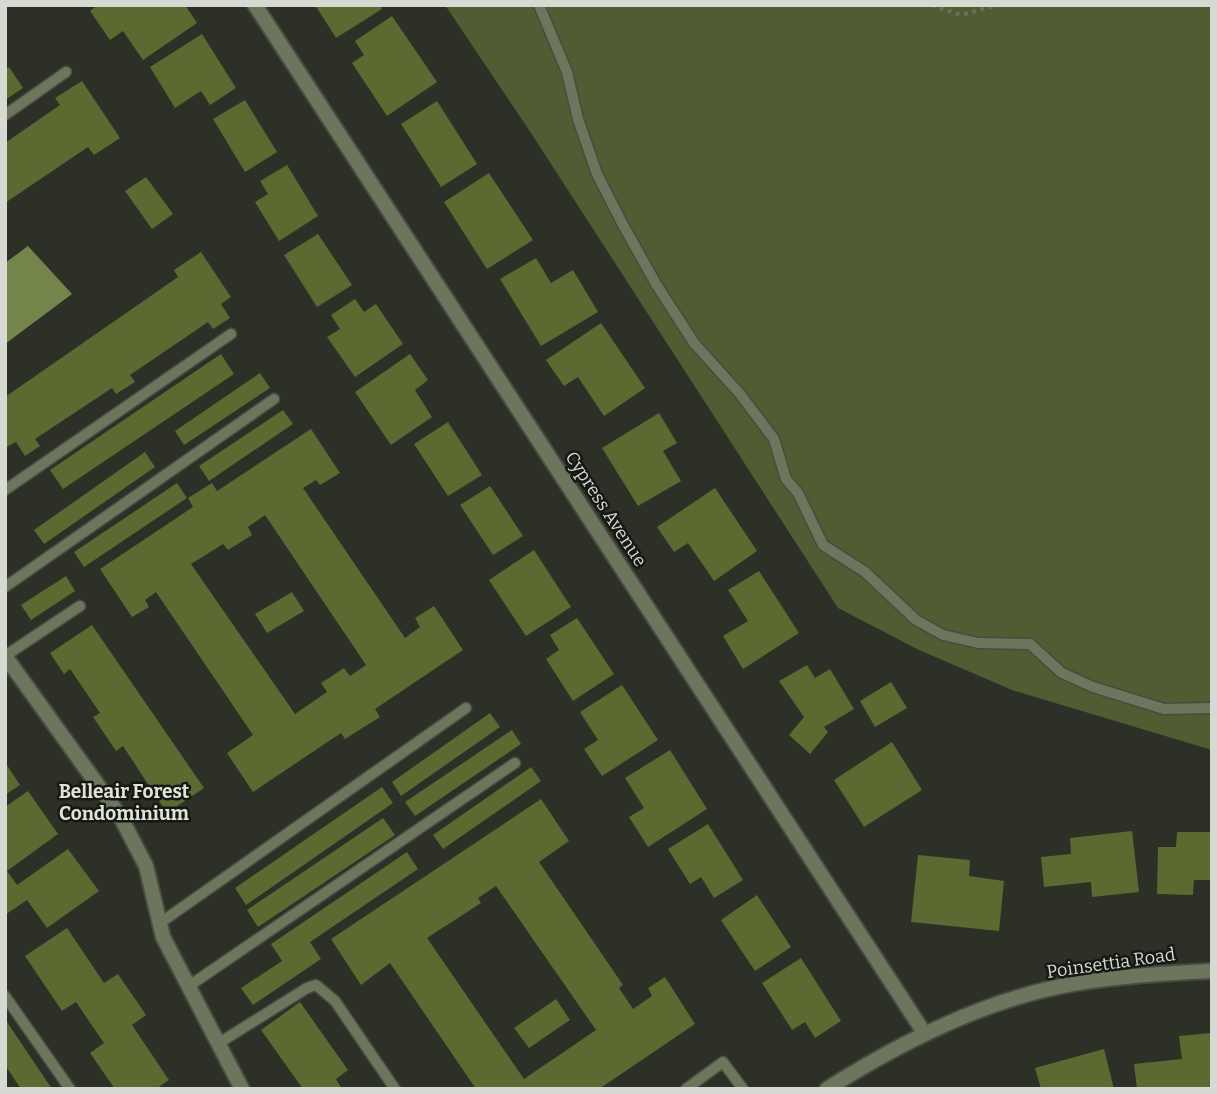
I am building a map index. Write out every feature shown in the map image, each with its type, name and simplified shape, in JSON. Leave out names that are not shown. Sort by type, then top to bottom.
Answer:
[{"type":"street","name":"Cypress Avenue","points":[[255,5],[925,1034]]},
{"type":"street","points":[[5,656],[120,816],[146,866],[163,937],[242,1089]]},
{"type":"street","name":"Poinsettia Road","points":[[827,1089],[925,1034],[1002,1002],[1071,984],[1147,974],[1212,971]]},
{"type":"lane","points":[[539,5],[567,72],[578,119],[597,173],[622,223],[656,284],[694,343],[740,394],[774,439],[786,479],[798,493],[823,545],[865,572],[916,620],[943,635],[978,643],[1030,644],[1062,673],[1093,687],[1164,709],[1212,708]]},
{"type":"lane","points":[[5,115],[66,72]]},
{"type":"lane","points":[[5,491],[231,334]]},
{"type":"lane","points":[[5,587],[274,399]]},
{"type":"lane","points":[[5,656],[80,606]]},
{"type":"lane","points":[[160,923],[466,708]]},
{"type":"lane","points":[[189,986],[515,762]]},
{"type":"lane","points":[[219,1043],[316,985],[335,1001],[395,1089]]},
{"type":"lane","points":[[5,996],[70,1089]]},
{"type":"lane","points":[[686,1089],[723,1062],[743,1089]]},
{"type":"path","points":[[932,5],[961,15],[997,5]]},
{"type":"shaded area","points":[[445,5],[1212,5],[1212,750],[1012,690],[919,650],[838,608],[531,133]]},
{"type":"shaded area","points":[[28,246],[72,294],[5,344],[5,263]]},
{"type":"building","points":[[98,5],[185,5],[197,23],[143,60],[123,31],[110,40],[90,11]]},
{"type":"building","points":[[315,5],[380,5],[382,9],[336,38]]},
{"type":"building","points":[[392,16],[437,82],[387,116],[352,63],[364,55],[355,41]]},
{"type":"building","points":[[202,34],[236,88],[210,105],[201,91],[175,108],[150,67]]},
{"type":"building","points":[[9,67],[23,88],[5,100],[5,69]]},
{"type":"building","points":[[82,81],[120,138],[94,155],[88,147],[5,203],[5,143],[60,105],[55,98]]},
{"type":"building","points":[[245,100],[277,152],[245,172],[213,119]]},
{"type":"building","points":[[437,101],[477,164],[441,187],[401,124]]},
{"type":"building","points":[[287,165],[318,216],[279,241],[255,202],[268,194],[260,181]]},
{"type":"building","points":[[489,173],[533,240],[487,269],[444,202]]},
{"type":"building","points":[[146,177],[173,214],[152,229],[125,191]]},
{"type":"building","points":[[318,234],[352,285],[317,307],[284,255]]},
{"type":"building","points":[[201,252],[231,297],[221,304],[230,318],[213,329],[208,322],[130,375],[135,382],[116,394],[112,388],[35,439],[40,446],[25,456],[16,442],[5,448],[5,397],[178,277],[174,270]]},
{"type":"building","points":[[536,258],[551,283],[573,270],[598,312],[541,346],[500,279]]},
{"type":"building","points":[[355,299],[364,312],[376,304],[403,344],[355,377],[327,337],[340,329],[331,315]]},
{"type":"building","points":[[601,323],[645,388],[604,416],[578,377],[564,386],[546,360]]},
{"type":"building","points":[[221,354],[234,374],[63,489],[50,470]]},
{"type":"building","points":[[410,354],[428,380],[415,390],[432,417],[391,445],[355,392]]},
{"type":"building","points":[[260,373],[270,388],[184,445],[175,431]]},
{"type":"building","points":[[283,410],[293,424],[209,481],[199,466]]},
{"type":"building","points":[[659,413],[677,443],[663,451],[681,481],[638,506],[602,448]]},
{"type":"building","points":[[448,422],[482,475],[448,496],[414,444]]},
{"type":"building","points":[[311,429],[340,473],[320,485],[316,480],[303,488],[405,638],[420,627],[415,618],[434,606],[463,650],[375,709],[380,717],[345,739],[341,733],[253,792],[227,753],[253,735],[156,592],[145,600],[149,607],[132,617],[100,569],[193,507],[188,498],[212,483],[217,491]],"holes":[[[265,515],[366,665],[350,676],[344,668],[321,683],[327,692],[295,714],[191,564],[223,544],[228,550],[252,535],[248,527]]]},
{"type":"building","points":[[145,452],[155,467],[44,544],[34,530]]},
{"type":"building","points":[[177,483],[187,498],[84,567],[74,552]]},
{"type":"building","points":[[490,486],[523,536],[493,555],[460,505]]},
{"type":"building","points":[[715,488],[757,551],[714,581],[688,543],[674,552],[657,527]]},
{"type":"building","points":[[534,550],[571,607],[526,636],[489,580]]},
{"type":"building","points":[[759,571],[799,633],[743,669],[723,636],[748,621],[728,590]]},
{"type":"building","points":[[66,576],[75,591],[31,620],[21,605]]},
{"type":"building","points":[[292,592],[304,611],[267,633],[255,614]]},
{"type":"building","points":[[577,618],[614,674],[573,701],[546,659],[559,650],[550,635]]},
{"type":"building","points":[[92,625],[204,788],[167,813],[123,746],[116,751],[93,717],[100,713],[70,669],[64,674],[50,653]]},
{"type":"building","points":[[807,665],[815,678],[830,669],[854,709],[824,727],[828,732],[810,754],[789,735],[804,717],[779,681]]},
{"type":"building","points":[[891,682],[907,708],[875,727],[860,701]]},
{"type":"building","points":[[622,685],[658,740],[602,776],[584,749],[598,740],[580,712]]},
{"type":"building","points":[[490,713],[500,727],[401,796],[392,782]]},
{"type":"building","points":[[512,730],[521,744],[415,816],[405,802]]},
{"type":"building","points":[[892,742],[922,790],[864,827],[834,780]]},
{"type":"building","points":[[670,750],[707,809],[648,847],[629,817],[644,808],[625,778]]},
{"type":"building","points":[[5,762],[20,785],[5,795]]},
{"type":"building","points":[[531,767],[541,781],[443,849],[433,835]]},
{"type":"building","points":[[382,787],[393,803],[246,905],[235,888]]},
{"type":"building","points":[[28,791],[58,834],[7,871],[17,885],[68,849],[99,891],[47,928],[27,900],[5,915],[5,807]]},
{"type":"building","points":[[541,799],[569,841],[539,862],[623,985],[619,988],[633,1009],[652,996],[648,988],[665,977],[695,1024],[599,1089],[476,1089],[390,963],[361,985],[331,939]],"holes":[[[496,886],[596,1030],[524,1079],[427,938],[481,903],[478,898]]]},
{"type":"building","points":[[383,818],[395,835],[258,927],[247,910]]},
{"type":"building","points":[[708,824],[743,880],[714,898],[701,877],[690,884],[668,849]]},
{"type":"building","points":[[1132,831],[1139,892],[1092,897],[1091,882],[1044,887],[1041,857],[1071,854],[1070,838]]},
{"type":"building","points":[[1177,832],[1212,832],[1212,880],[1194,880],[1193,895],[1157,894],[1158,847],[1176,847]]},
{"type":"building","points":[[407,852],[418,869],[310,942],[321,959],[253,1005],[241,988],[282,961],[271,944]]},
{"type":"building","points":[[918,855],[970,860],[969,876],[1004,881],[999,931],[911,922]]},
{"type":"building","points":[[757,895],[791,947],[755,971],[721,920]]},
{"type":"building","points":[[67,928],[104,983],[118,974],[146,1015],[132,1025],[169,1080],[156,1089],[115,1089],[90,1053],[104,1043],[76,1002],[62,1011],[25,956]]},
{"type":"building","points":[[801,958],[841,1021],[815,1038],[805,1022],[792,1030],[762,983]]},
{"type":"building","points":[[556,999],[570,1020],[529,1048],[514,1028]]},
{"type":"building","points":[[300,1002],[348,1070],[336,1079],[342,1089],[303,1089],[261,1030]]},
{"type":"building","points":[[5,1019],[52,1089],[21,1089],[5,1065]]},
{"type":"building","points":[[1211,1033],[1212,1089],[1137,1089],[1134,1064],[1182,1059],[1179,1036]]},
{"type":"building","points":[[1104,1049],[1114,1089],[1041,1089],[1035,1068]]},
{"type":"district","name":"Belleair Forest Condominium","points":[[124,802]]}]
